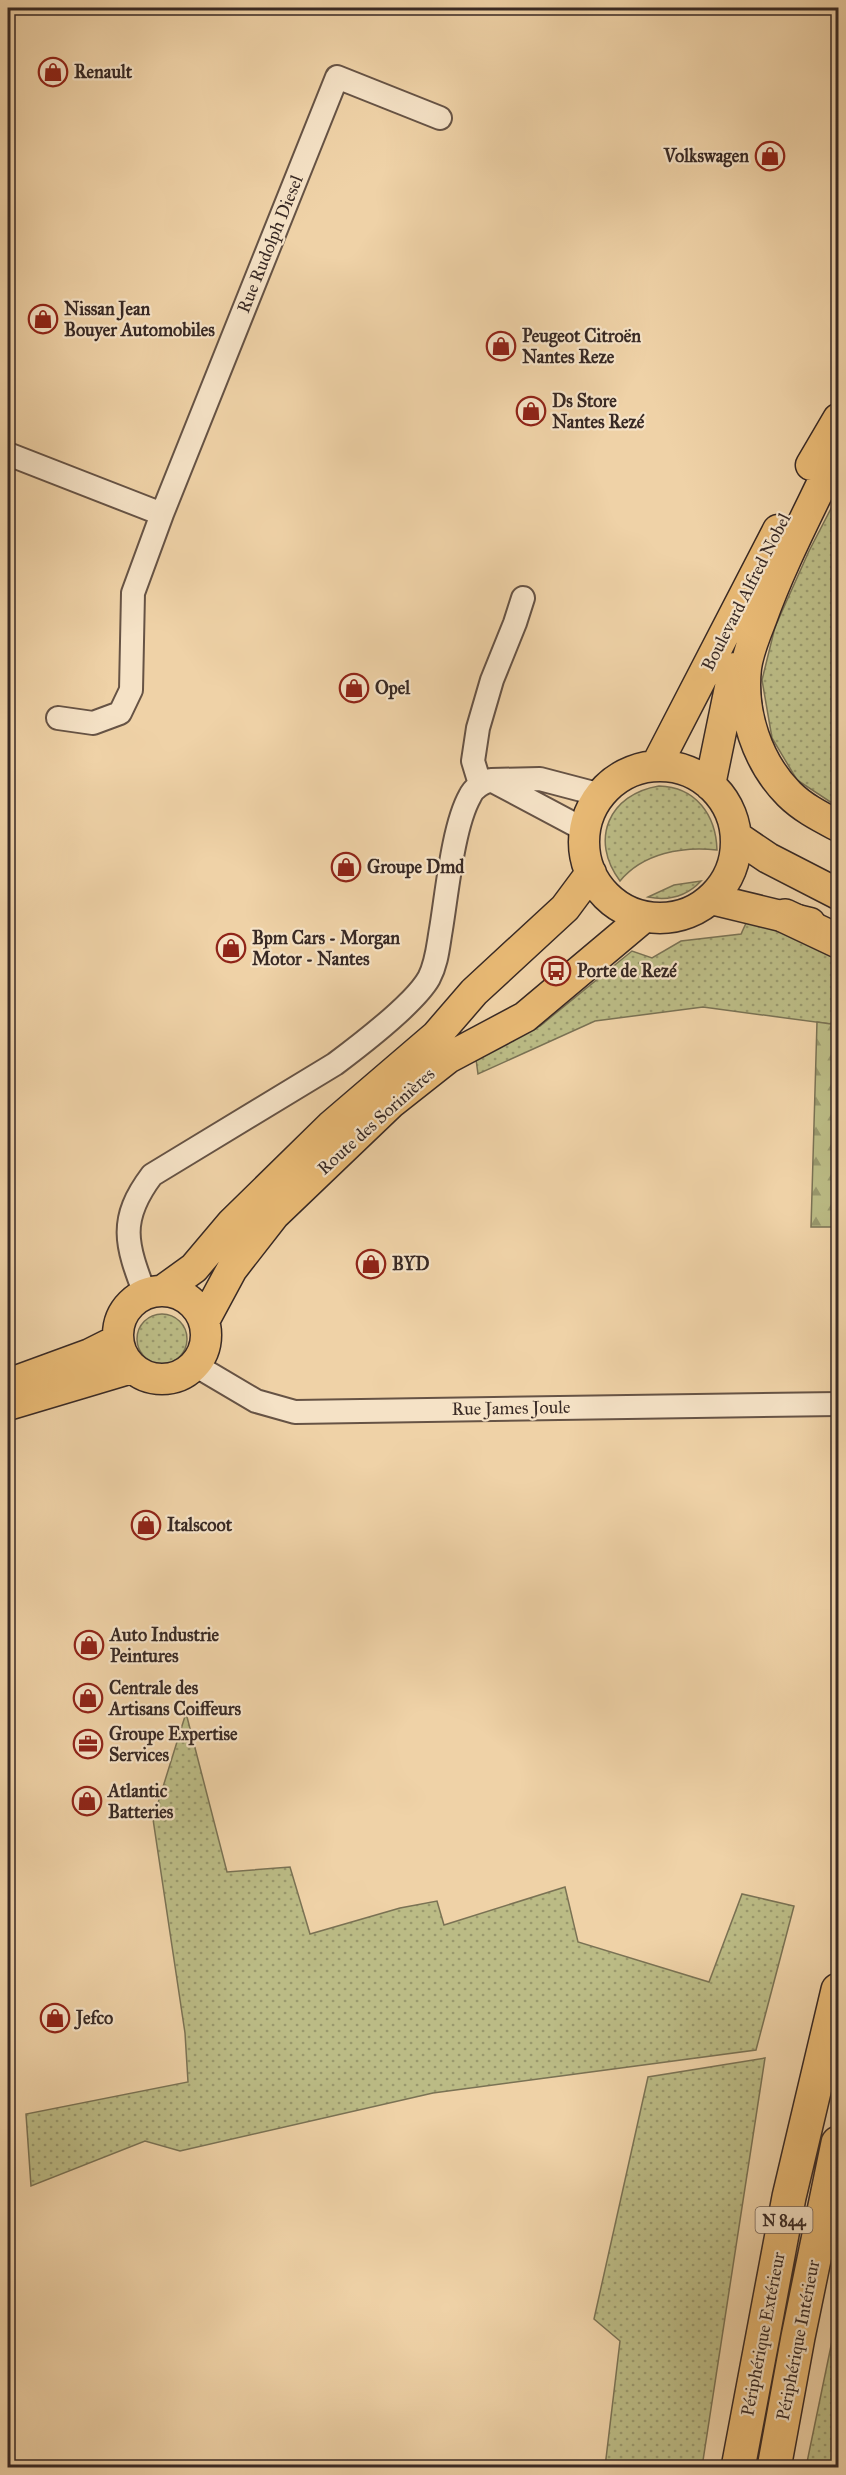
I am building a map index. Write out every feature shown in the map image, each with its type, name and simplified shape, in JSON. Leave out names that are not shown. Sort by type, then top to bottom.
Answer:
[{"type":"highway","points":[[785,916],[838,941]]},
{"type":"highway","name":"Périphérique Extérieur","points":[[738,2468],[789,2197],[838,1990]]},
{"type":"highway","name":"Périphérique Intérieur","points":[[774,2468],[838,2143]]},
{"type":"main road","name":"Boulevard Alfred Nobel","points":[[656,765],[819,450],[838,419]]},
{"type":"main road","name":"Boulevard Alfred Nobel","points":[[710,785],[731,676],[744,634],[796,514],[838,443]]},
{"type":"main road","points":[[838,450],[772,588],[746,666],[744,696],[750,725],[761,754],[774,775],[788,793],[803,805],[838,826]]},
{"type":"main road","points":[[656,765],[694,774],[710,785],[727,805],[737,837],[734,859],[722,887],[711,899],[691,912],[679,916],[656,918],[644,916],[616,904],[597,885],[585,852],[585,831],[591,812],[601,795],[620,778],[656,765]]},
{"type":"main road","points":[[737,837],[768,858],[838,894]]},
{"type":"main road","name":"Route des Sorinières","points":[[118,1340],[119,1324],[126,1309],[194,1268],[232,1223],[331,1126],[436,1036],[474,992],[565,908],[591,873]]},
{"type":"main road","points":[[711,899],[785,916],[838,932]]},
{"type":"main road","name":"Route des Sorinières","points":[[195,1365],[205,1344],[204,1321],[232,1269],[269,1221],[391,1103],[448,1058],[525,1017],[644,916]]},
{"type":"main road","points":[[154,1293],[177,1294],[191,1301],[204,1321]]},
{"type":"main road","points":[[8,1384],[90,1354],[118,1340],[125,1360],[140,1374],[160,1380],[180,1376],[195,1365]]},
{"type":"main road","points":[[8,1405],[132,1368]]},
{"type":"street","name":"Rue Rudolph Diesel","points":[[58,718],[93,723],[120,712],[131,690],[133,593],[162,514],[337,77],[440,118]]},
{"type":"street","points":[[8,453],[162,514]]},
{"type":"street","points":[[523,598],[492,680],[478,728],[473,761],[485,782],[585,831]]},
{"type":"street","points":[[154,1293],[137,1272],[129,1239],[128,1217],[137,1195],[152,1175],[335,1064],[358,1047],[415,995],[428,979],[436,960],[456,842],[470,794],[485,782],[540,779],[601,795]]},
{"type":"street","name":"Rue James Joule","points":[[195,1365],[256,1401],[295,1412],[838,1404]]},
{"type":"green space","points":[[838,495],[838,807],[797,780],[772,738],[762,680],[775,627],[809,551]]},
{"type":"green space","points":[[659,786],[684,792],[702,805],[713,825],[717,850],[691,849],[664,854],[640,864],[620,881],[606,850],[609,821],[627,798]]},
{"type":"green space","points":[[701,881],[690,890],[677,896],[648,897],[674,885]]},
{"type":"green space","points":[[747,921],[785,929],[838,955],[838,1025],[703,1007],[595,1021],[478,1074],[475,1052],[540,1026],[632,951],[652,958],[681,941],[741,934]]},
{"type":"green space","points":[[817,1022],[838,1025],[838,1227],[811,1227]]},
{"type":"green space","points":[[157,1314],[167,1314],[180,1321],[187,1334],[187,1344],[180,1357],[167,1364],[157,1364],[148,1360],[141,1353],[137,1344],[137,1334],[141,1325],[148,1318]]},
{"type":"green space","points":[[186,1713],[227,1872],[290,1867],[310,1934],[400,1908],[437,1901],[444,1925],[565,1887],[578,1942],[709,1982],[742,1894],[794,1906],[756,2050],[433,2093],[180,2151],[145,2141],[31,2186],[26,2114],[188,2082],[185,2033],[153,1819]]},
{"type":"green space","points":[[765,2058],[702,2467],[605,2467],[620,2341],[594,2319],[648,2077]]},
{"type":"green space","points":[[838,2312],[838,2467],[806,2467]]},
{"type":"place","name":"Renault","points":[[53,72]]},
{"type":"place","name":"Volkswagen","points":[[770,156]]},
{"type":"place","name":"Nissan Jean Bouyer Automobiles","points":[[43,319]]},
{"type":"place","name":"Peugeot Citroën Nantes Reze","points":[[501,346]]},
{"type":"place","name":"Ds Store Nantes Rezé","points":[[531,411]]},
{"type":"place","name":"Opel","points":[[354,688]]},
{"type":"place","name":"Groupe Dmd","points":[[346,867]]},
{"type":"place","name":"Bpm Cars - Morgan Motor - Nantes","points":[[231,948]]},
{"type":"place","name":"Porte de Rezé","points":[[556,971]]},
{"type":"place","name":"BYD","points":[[371,1264]]},
{"type":"place","name":"Italscoot","points":[[146,1525]]},
{"type":"place","name":"Auto Industrie Peintures","points":[[89,1645]]},
{"type":"place","name":"Centrale des Artisans Coiffeurs","points":[[88,1698]]},
{"type":"place","name":"Groupe Expertise Services","points":[[88,1744]]},
{"type":"place","name":"Atlantic Batteries","points":[[87,1801]]},
{"type":"place","name":"Jefco","points":[[55,2018]]}]
